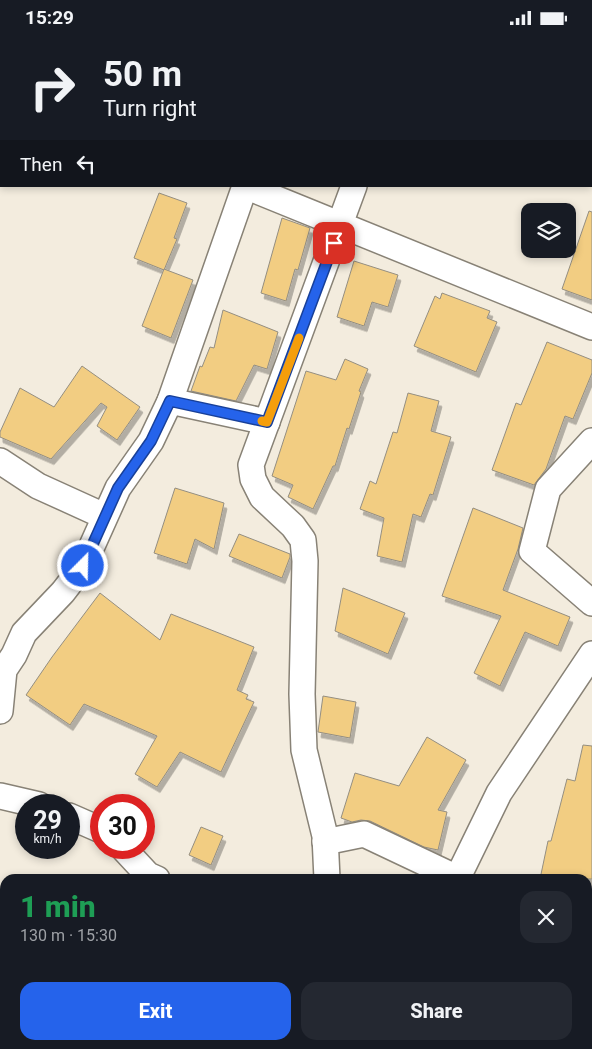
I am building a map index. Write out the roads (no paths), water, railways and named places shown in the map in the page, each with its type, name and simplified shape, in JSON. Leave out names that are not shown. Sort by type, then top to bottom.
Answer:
[{"type":"street","points":[[0,711],[4,670],[14,655],[24,633],[63,592],[83,566],[118,488],[151,441],[170,401],[245,187]]},
{"type":"street","points":[[247,187],[592,327]]},
{"type":"street","points":[[327,874],[326,842],[304,750],[302,694],[305,561],[303,540],[293,526],[262,497],[253,479],[251,465],[354,187]]},
{"type":"street","points":[[170,401],[267,422]]},
{"type":"street","points":[[592,441],[548,489],[532,551],[592,603]]},
{"type":"street","points":[[0,461],[38,486],[104,516]]},
{"type":"street","points":[[459,874],[499,793],[592,654]]},
{"type":"street","points":[[0,796],[15,799]]},
{"type":"street","points":[[326,842],[364,834],[449,874]]},
{"type":"street","points":[[133,859],[147,874]]}]
